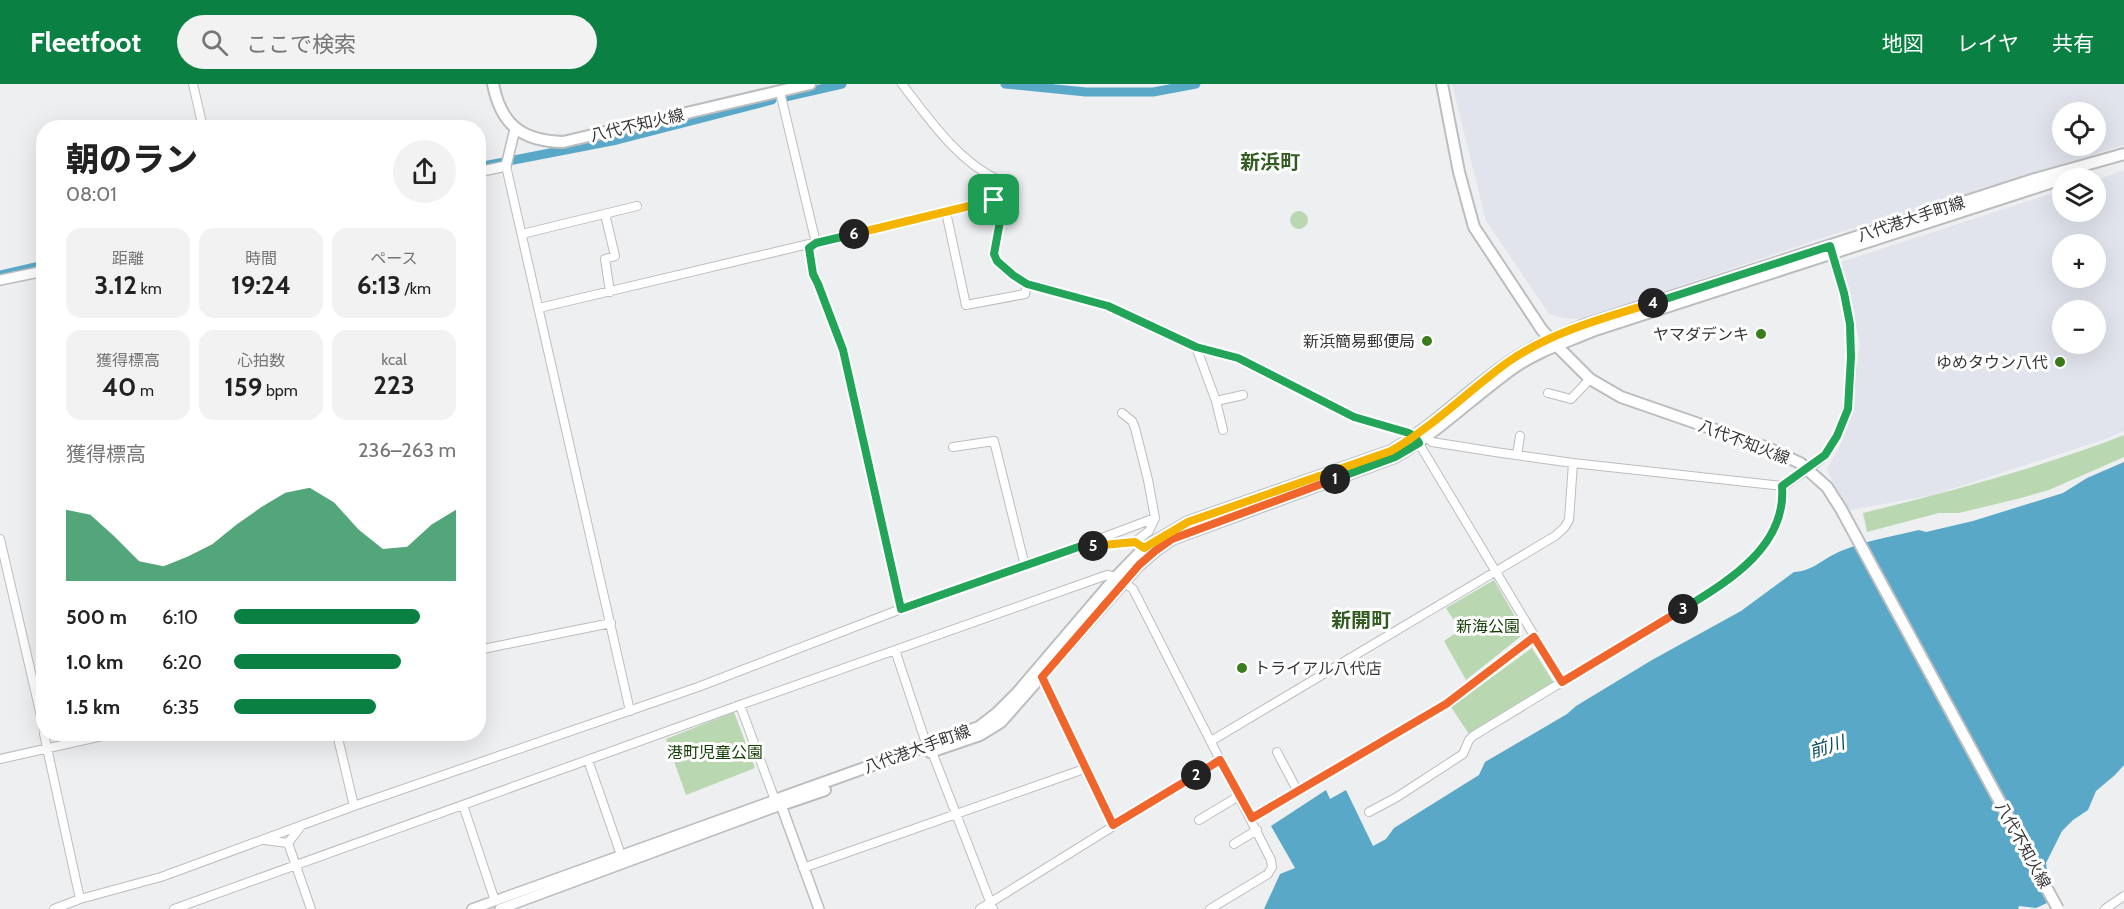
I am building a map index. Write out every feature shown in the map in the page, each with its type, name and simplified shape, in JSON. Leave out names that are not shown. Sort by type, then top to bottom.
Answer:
[{"type":"main road","points":[[493,84],[498,106],[503,116],[515,129]]},
{"type":"main road","name":"八代不知火線","points":[[515,129],[532,138],[547,142],[564,142],[810,84]]},
{"type":"main road","name":"八代不知火線","points":[[1442,84],[1459,172],[1474,226],[1542,330],[1553,343],[1590,379],[1621,397],[1768,448],[1800,463],[1827,487],[2058,909]]},
{"type":"main road","name":"八代港大手町線","points":[[1831,250],[2035,179],[2124,154]]},
{"type":"main road","name":"八代港大手町線","points":[[2099,168],[2124,160]]},
{"type":"main road","name":"八代港大手町線","points":[[1120,579],[1172,539],[1395,457],[1508,362],[1529,349],[1553,343],[1584,325],[2052,183]]},
{"type":"main road","name":"八代港大手町線","points":[[778,802],[929,749],[980,735],[1001,722],[1120,579],[1140,545],[1188,522],[1391,451],[1420,438]]},
{"type":"street","points":[[193,84],[201,120]]},
{"type":"street","points":[[902,84],[950,143],[984,173],[998,180],[999,186],[994,200]]},
{"type":"street","points":[[780,92],[816,243]]},
{"type":"street","points":[[515,129],[507,166],[630,711]]},
{"type":"street","points":[[486,170],[507,166]]},
{"type":"street","points":[[539,308],[994,200],[1003,205],[994,254],[997,261],[1027,284],[1108,306],[1196,347],[1238,358],[1354,417],[1432,442],[1573,463],[1782,486],[1825,455],[1837,436],[1848,409],[1850,324],[1844,293],[1831,250]]},
{"type":"street","points":[[522,234],[637,206]]},
{"type":"street","points":[[946,212],[966,305],[1025,294],[1027,284]]},
{"type":"street","points":[[605,214],[615,256],[605,259],[610,292]]},
{"type":"street","points":[[816,243],[809,248],[813,274],[843,350],[901,609]]},
{"type":"street","points":[[0,280],[36,273]]},
{"type":"street","points":[[1196,347],[1216,401],[1223,430]]},
{"type":"street","points":[[1548,393],[1571,399],[1590,379]]},
{"type":"street","points":[[1216,401],[1243,395]]},
{"type":"street","points":[[1084,545],[1140,545],[1155,518],[1135,428],[1132,421],[1122,413]]},
{"type":"street","points":[[1517,455],[1520,436]]},
{"type":"street","points":[[1420,438],[1562,682]]},
{"type":"street","points":[[953,447],[994,441],[1025,566]]},
{"type":"street","points":[[1211,741],[1564,528],[1569,520],[1573,463]]},
{"type":"street","points":[[1369,812],[1397,797],[1462,754],[1473,736],[1710,592],[1742,570],[1761,551],[1775,525],[1783,496],[1782,486]]},
{"type":"street","points":[[54,909],[80,899],[161,877],[354,806],[630,711],[901,609],[1155,518]]},
{"type":"street","points":[[0,539],[36,696]]},
{"type":"street","points":[[174,909],[1107,575],[1120,579],[1133,589],[1252,818],[1271,860],[1272,867],[1268,874],[1210,909]]},
{"type":"street","points":[[486,648],[611,623]]},
{"type":"street","points":[[1252,818],[1446,704],[1534,637]]},
{"type":"street","points":[[895,650],[929,749],[992,906]]},
{"type":"street","points":[[1040,673],[1113,825]]},
{"type":"street","points":[[740,705],[819,909]]},
{"type":"street","points":[[46,741],[80,899]]},
{"type":"street","points":[[0,759],[80,741]]},
{"type":"street","points":[[339,741],[354,806]]},
{"type":"street","points":[[1277,752],[1298,792]]},
{"type":"street","points":[[588,760],[621,855]]},
{"type":"street","points":[[980,909],[992,906],[1113,825],[1220,760]]},
{"type":"street","points":[[804,868],[1087,768]]},
{"type":"street","points":[[1199,820],[1239,796]]},
{"type":"street","points":[[497,905],[621,855],[778,802]]},
{"type":"street","points":[[472,909],[497,905],[778,802]]},
{"type":"street","points":[[462,805],[497,905]]},
{"type":"street","points":[[288,843],[302,825]]},
{"type":"street","points":[[1234,844],[1257,830]]},
{"type":"street","points":[[263,839],[288,843]]},
{"type":"street","points":[[288,843],[310,909]]},
{"type":"street","points":[[2105,909],[2124,896]]},
{"type":"shaded area","points":[[1452,84],[2124,84],[2124,145],[2106,151],[2106,102],[2052,102],[2052,156],[2088,156],[1822,238],[1577,319],[1549,314],[1486,221]]},
{"type":"shaded area","points":[[2124,170],[2124,431],[2106,439],[1933,495],[1845,511],[1827,469],[1840,446],[1854,395],[1860,343],[1841,262],[2052,193],[2052,222],[2106,222],[2106,176]]},
{"type":"green space","points":[[1295,211],[1303,211],[1308,216],[1306,227],[1295,229],[1290,224],[1290,216]]},
{"type":"green space","points":[[2124,435],[2124,457],[2049,490],[1959,513],[1939,513],[1867,532],[1863,513],[2028,468]]},
{"type":"green space","name":"新海公園","points":[[1494,580],[1521,627],[1520,637],[1466,680],[1444,641],[1460,630],[1446,608]]},
{"type":"green space","points":[[1532,648],[1554,683],[1469,734],[1451,707]]},
{"type":"green space","name":"港町児童公園","points":[[734,712],[755,768],[686,795],[666,739]]},
{"type":"water","name":"前川","points":[[2124,462],[2124,765],[2096,791],[2088,810],[2062,831],[2046,863],[2052,889],[2047,903],[2036,908],[2019,906],[2018,909],[1264,909],[1280,874],[1295,868],[1271,826],[1326,790],[1330,799],[1346,790],[1373,846],[1386,839],[1394,828],[1479,775],[1485,762],[1652,660],[1741,611],[1794,572],[1807,570],[1835,554],[1860,544],[1919,530],[1926,532],[1973,521],[2063,493],[2087,478]]},
{"type":"waterway","points":[[785,97],[842,84]]},
{"type":"waterway","points":[[1005,84],[1086,92],[1153,92],[1196,84]]},
{"type":"waterway","points":[[486,165],[617,140],[772,100]]},
{"type":"waterway","points":[[0,275],[36,267]]},
{"type":"place","name":"ヤマダデンキ","points":[[1761,334]]},
{"type":"place","name":"新浜簡易郵便局","points":[[1427,341]]},
{"type":"place","name":"ゆめタウン八代","points":[[2060,362]]},
{"type":"place","name":"トライアル八代店","points":[[1242,668]]},
{"type":"district","name":"新浜町","points":[[1270,162]]},
{"type":"district","name":"新開町","points":[[1361,620]]},
{"type":"route","points":[[994,200],[816,243],[809,248],[813,274],[843,350],[901,609],[1084,545],[1135,542],[1140,543],[1144,548],[1188,522],[1391,451],[1415,437],[1508,362],[1550,339],[1584,325],[1830,246],[1844,293],[1850,324],[1848,409],[1837,436],[1825,455],[1782,486],[1783,496],[1775,525],[1761,551],[1742,570],[1562,682],[1534,637],[1446,704],[1252,818],[1220,760],[1113,825],[1042,677],[1139,565],[1172,539],[1395,457],[1419,443],[1415,437],[1409,433],[1354,417],[1238,358],[1196,347],[1108,306],[1027,284],[997,261],[994,254],[1003,205],[994,200]]}]
